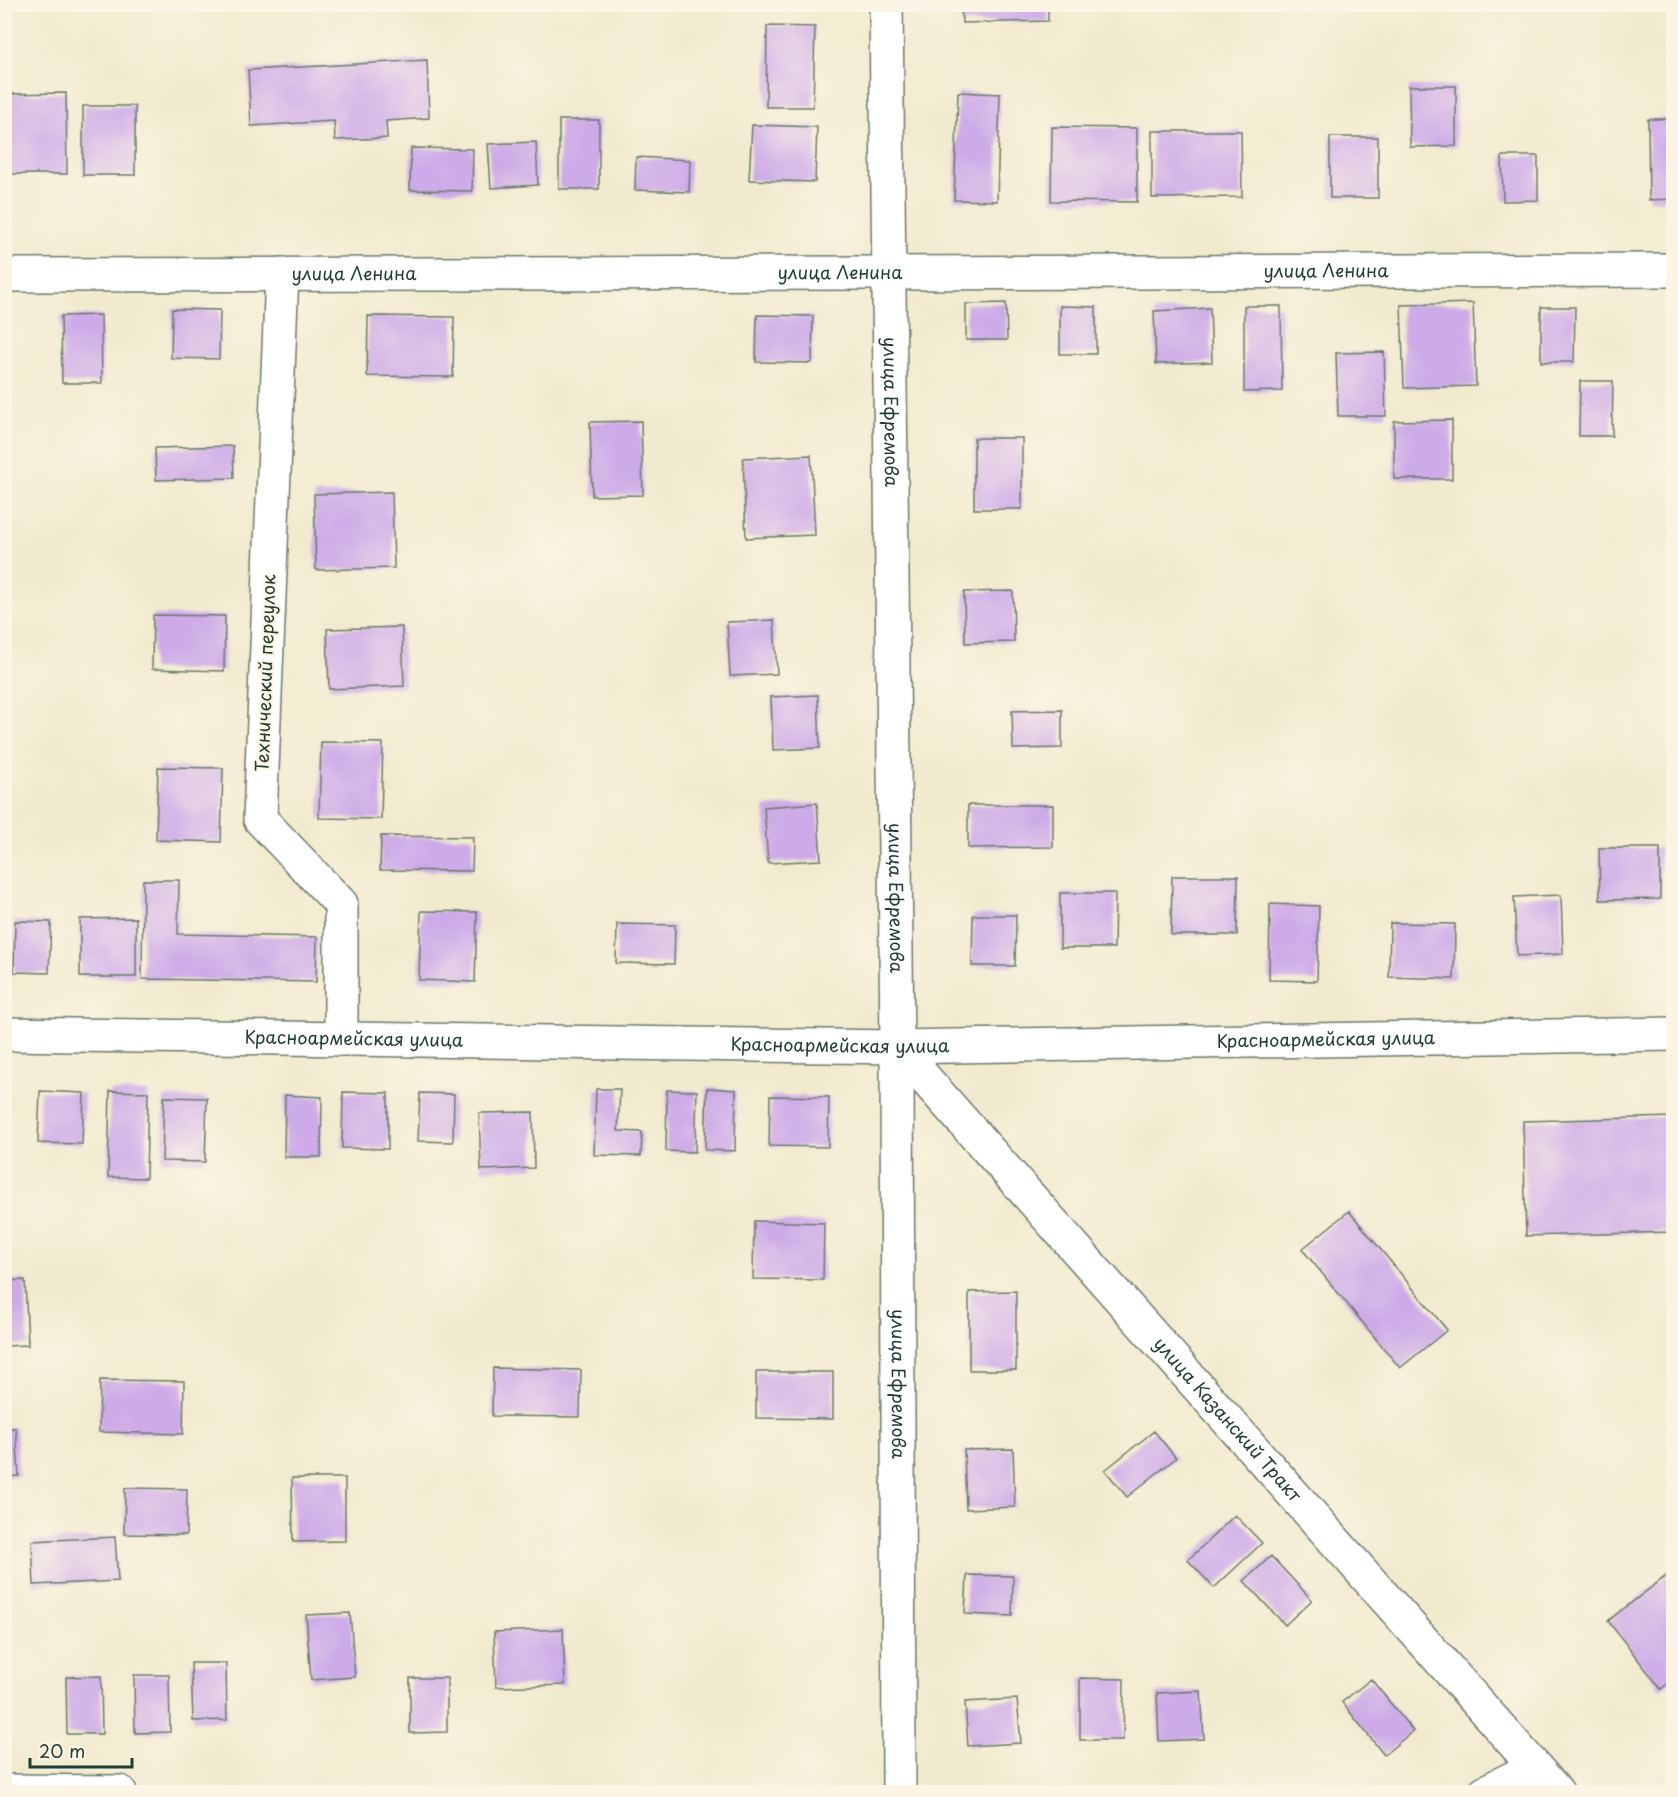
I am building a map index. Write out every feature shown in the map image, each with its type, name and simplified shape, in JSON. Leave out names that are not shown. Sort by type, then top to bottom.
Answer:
[{"type":"street","name":"улица Ефремова","points":[[886,4],[897,1047],[899,1792]]},
{"type":"street","name":"улица Ленина","points":[[4,275],[1674,270]]},
{"type":"street","name":"Технический переулок","points":[[282,274],[260,819],[341,904],[340,1039]]},
{"type":"street","name":"Красноармейская улица","points":[[4,1034],[897,1047],[1674,1034]]},
{"type":"street","name":"улица Казанский Тракт","points":[[897,1047],[1557,1792]]},
{"type":"street","points":[[1485,1792],[1535,1767]]},
{"type":"street","points":[[4,1791],[120,1792]]},
{"type":"building","points":[[961,4],[1048,4],[1048,21],[962,23]]},
{"type":"building","points":[[767,26],[815,27],[813,107],[766,107]]},
{"type":"building","points":[[427,60],[429,118],[386,121],[387,138],[335,140],[334,121],[251,126],[248,70]]},
{"type":"building","points":[[1409,86],[1456,86],[1456,146],[1410,147]]},
{"type":"building","points":[[958,92],[1000,94],[997,201],[954,200]]},
{"type":"building","points":[[66,93],[67,174],[4,174],[4,94]]},
{"type":"building","points":[[83,106],[135,106],[135,175],[83,175]]},
{"type":"building","points":[[1648,119],[1674,119],[1674,199],[1649,200]]},
{"type":"building","points":[[559,120],[599,120],[599,189],[559,189]]},
{"type":"building","points":[[752,125],[817,127],[815,182],[749,180]]},
{"type":"building","points":[[1052,127],[1137,128],[1137,202],[1051,201]]},
{"type":"building","points":[[1152,131],[1241,131],[1242,197],[1152,198]]},
{"type":"building","points":[[1330,137],[1378,137],[1378,198],[1330,198]]},
{"type":"building","points":[[536,142],[538,185],[491,188],[488,144]]},
{"type":"building","points":[[411,148],[473,149],[472,191],[410,190]]},
{"type":"building","points":[[1502,156],[1538,156],[1538,200],[1503,201]]},
{"type":"building","points":[[636,157],[690,160],[689,192],[635,190]]},
{"type":"building","points":[[1006,303],[1007,340],[966,340],[966,304]]},
{"type":"building","points":[[1473,303],[1476,386],[1404,388],[1401,305]]},
{"type":"building","points":[[1060,306],[1096,307],[1096,354],[1060,354]]},
{"type":"building","points":[[1244,306],[1281,306],[1282,391],[1244,392]]},
{"type":"building","points":[[1541,307],[1575,307],[1574,362],[1541,362]]},
{"type":"building","points":[[1210,308],[1212,362],[1156,364],[1154,311]]},
{"type":"building","points":[[172,309],[220,310],[219,359],[171,358]]},
{"type":"building","points":[[101,315],[102,383],[62,383],[61,316]]},
{"type":"building","points":[[757,315],[813,316],[812,363],[756,362]]},
{"type":"building","points":[[368,316],[454,317],[453,377],[367,376]]},
{"type":"building","points":[[1384,352],[1386,416],[1338,416],[1336,353]]},
{"type":"building","points":[[1580,381],[1613,381],[1612,436],[1579,436]]},
{"type":"building","points":[[1452,420],[1452,479],[1394,479],[1394,421]]},
{"type":"building","points":[[641,421],[643,495],[592,496],[590,422]]},
{"type":"building","points":[[974,438],[1022,438],[1022,509],[974,509]]},
{"type":"building","points":[[233,446],[234,478],[156,480],[155,448]]},
{"type":"building","points":[[811,455],[815,535],[746,538],[743,458]]},
{"type":"building","points":[[392,492],[394,568],[316,570],[314,494]]},
{"type":"building","points":[[1013,591],[1014,642],[965,643],[964,592]]},
{"type":"building","points":[[153,615],[225,616],[224,671],[152,669]]},
{"type":"building","points":[[774,620],[777,674],[730,676],[727,622]]},
{"type":"building","points":[[402,627],[404,686],[329,689],[327,629]]},
{"type":"building","points":[[818,695],[820,748],[773,750],[771,697]]},
{"type":"building","points":[[1062,710],[1062,748],[1013,749],[1012,711]]},
{"type":"building","points":[[321,742],[383,743],[381,819],[319,818]]},
{"type":"building","points":[[158,767],[223,768],[221,842],[156,840]]},
{"type":"building","points":[[817,803],[821,860],[768,863],[764,807]]},
{"type":"building","points":[[968,805],[1053,805],[1053,847],[968,848]]},
{"type":"building","points":[[381,836],[473,837],[472,871],[380,870]]},
{"type":"building","points":[[1599,848],[1660,848],[1660,899],[1600,900]]},
{"type":"building","points":[[1172,876],[1238,876],[1237,935],[1171,935]]},
{"type":"building","points":[[143,880],[179,880],[178,934],[317,937],[316,982],[142,979]]},
{"type":"building","points":[[1060,893],[1115,893],[1114,948],[1060,948]]},
{"type":"building","points":[[1561,895],[1563,954],[1517,956],[1514,897]]},
{"type":"building","points":[[1270,904],[1319,906],[1317,981],[1269,980]]},
{"type":"building","points":[[421,911],[477,912],[475,982],[419,980]]},
{"type":"building","points":[[973,915],[1016,915],[1015,966],[972,966]]},
{"type":"building","points":[[136,918],[136,977],[80,977],[80,919]]},
{"type":"building","points":[[15,921],[51,922],[49,973],[14,972]]},
{"type":"building","points":[[1390,923],[1455,924],[1454,979],[1389,977]]},
{"type":"building","points":[[617,924],[675,925],[674,964],[616,963]]},
{"type":"building","points":[[707,1088],[736,1090],[735,1151],[705,1150]]},
{"type":"building","points":[[596,1089],[620,1089],[618,1131],[642,1132],[641,1156],[594,1155]]},
{"type":"building","points":[[667,1090],[697,1091],[695,1152],[666,1151]]},
{"type":"building","points":[[40,1091],[84,1093],[82,1144],[38,1143]]},
{"type":"building","points":[[110,1091],[148,1092],[146,1178],[108,1177]]},
{"type":"building","points":[[343,1092],[388,1093],[388,1149],[342,1148]]},
{"type":"building","points":[[420,1093],[454,1094],[453,1142],[418,1141]]},
{"type":"building","points":[[285,1095],[322,1097],[321,1157],[284,1157]]},
{"type":"building","points":[[770,1096],[829,1097],[828,1147],[769,1146]]},
{"type":"building","points":[[164,1097],[207,1098],[205,1162],[162,1161]]},
{"type":"building","points":[[533,1112],[534,1168],[481,1170],[479,1113]]},
{"type":"building","points":[[1674,1117],[1674,1232],[1526,1236],[1523,1121]]},
{"type":"building","points":[[1349,1211],[1447,1330],[1400,1368],[1302,1249]]},
{"type":"building","points":[[754,1221],[824,1223],[823,1280],[753,1279]]},
{"type":"building","points":[[25,1280],[28,1345],[4,1346],[4,1281]]},
{"type":"building","points":[[1016,1291],[1016,1370],[969,1370],[969,1292]]},
{"type":"building","points":[[493,1368],[581,1370],[580,1417],[492,1416]]},
{"type":"building","points":[[756,1372],[833,1372],[833,1419],[756,1418]]},
{"type":"building","points":[[100,1380],[184,1381],[183,1434],[99,1432]]},
{"type":"building","points":[[4,1428],[16,1428],[19,1476],[4,1477]]},
{"type":"building","points":[[1154,1431],[1176,1458],[1127,1497],[1105,1470]]},
{"type":"building","points":[[1013,1449],[1015,1507],[966,1509],[964,1450]]},
{"type":"building","points":[[292,1478],[345,1478],[345,1541],[293,1542]]},
{"type":"building","points":[[125,1488],[187,1489],[186,1535],[124,1534]]},
{"type":"building","points":[[1235,1515],[1262,1543],[1214,1588],[1188,1560]]},
{"type":"building","points":[[115,1537],[118,1581],[34,1585],[32,1541]]},
{"type":"building","points":[[1271,1556],[1312,1600],[1285,1625],[1244,1581]]},
{"type":"building","points":[[967,1575],[1013,1576],[1012,1616],[965,1614]]},
{"type":"building","points":[[1666,1576],[1674,1585],[1674,1679],[1661,1689],[1608,1621]]},
{"type":"building","points":[[350,1613],[355,1677],[311,1680],[306,1615]]},
{"type":"building","points":[[563,1629],[565,1685],[496,1687],[494,1632]]},
{"type":"building","points":[[191,1663],[226,1663],[227,1720],[193,1721]]},
{"type":"building","points":[[134,1675],[169,1675],[170,1732],[135,1733]]},
{"type":"building","points":[[101,1676],[102,1734],[67,1734],[66,1677]]},
{"type":"building","points":[[410,1678],[447,1678],[447,1732],[410,1733]]},
{"type":"building","points":[[1080,1678],[1124,1679],[1123,1740],[1080,1740]]},
{"type":"building","points":[[1371,1679],[1413,1731],[1384,1755],[1342,1702]]},
{"type":"building","points":[[4,1688],[8,1688],[9,1727],[4,1727]]},
{"type":"building","points":[[1201,1691],[1204,1739],[1159,1741],[1157,1693]]},
{"type":"building","points":[[1017,1699],[1021,1743],[968,1746],[965,1702]]}]
